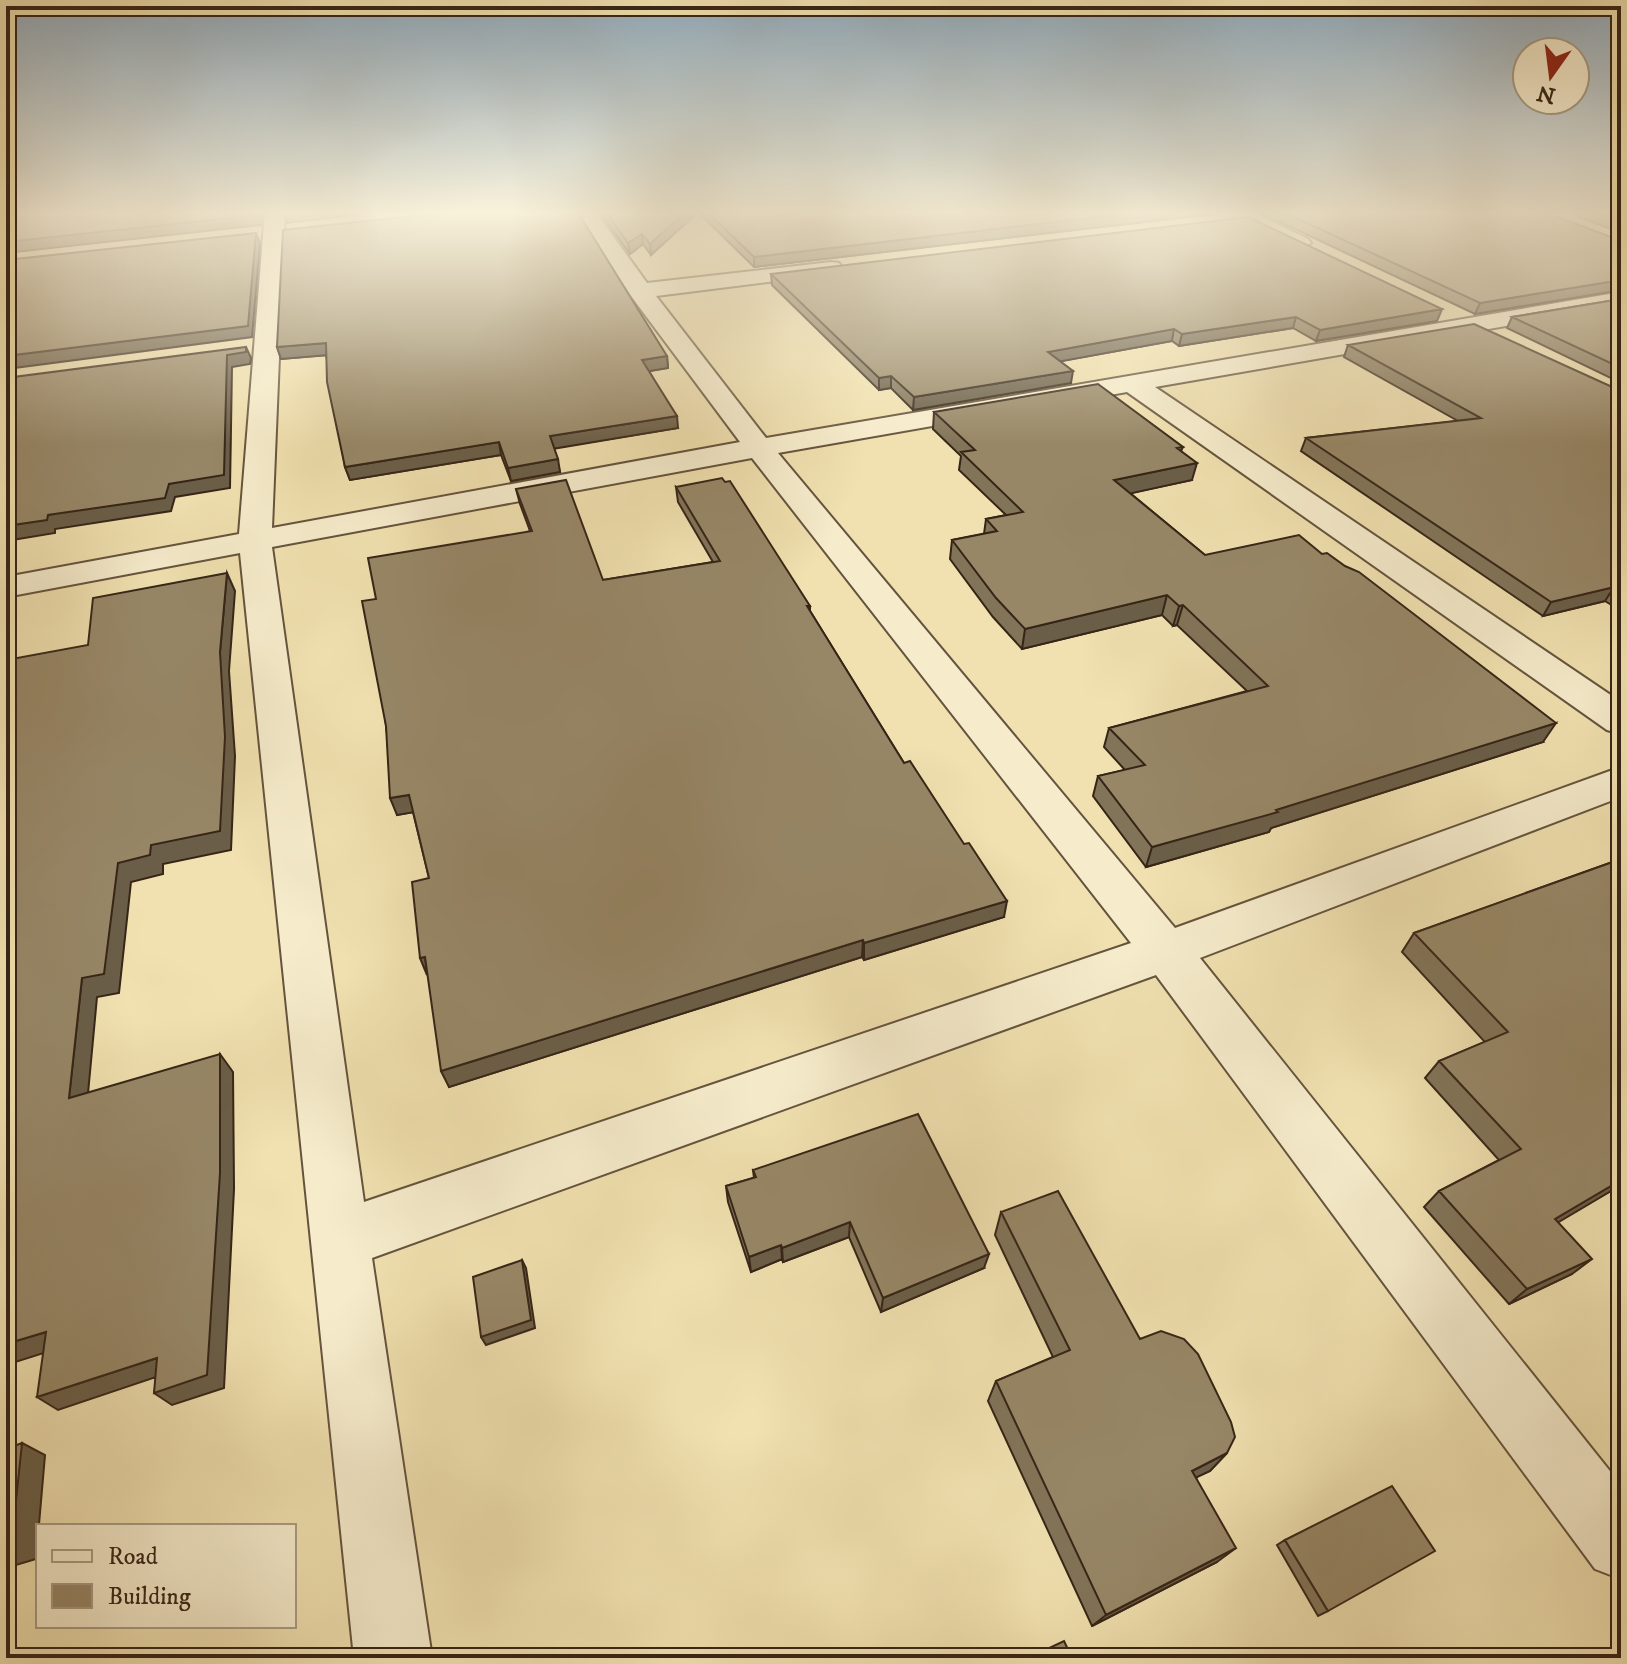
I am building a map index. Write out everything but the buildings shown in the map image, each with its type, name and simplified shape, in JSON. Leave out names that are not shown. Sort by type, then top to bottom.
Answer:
[{"type":"street","points":[[271,289],[255,541],[393,1658]]},
{"type":"street","points":[[639,291],[659,289]]},
{"type":"street","points":[[639,291],[757,448],[1166,951],[1621,1543]]},
{"type":"street","points":[[6,587],[757,448],[1621,299]]},
{"type":"street","points":[[1445,311],[1513,344]]},
{"type":"street","points":[[237,350],[268,346]]},
{"type":"street","points":[[1133,384],[1621,721]]},
{"type":"street","points":[[339,1240],[1166,951],[1621,781]]}]
